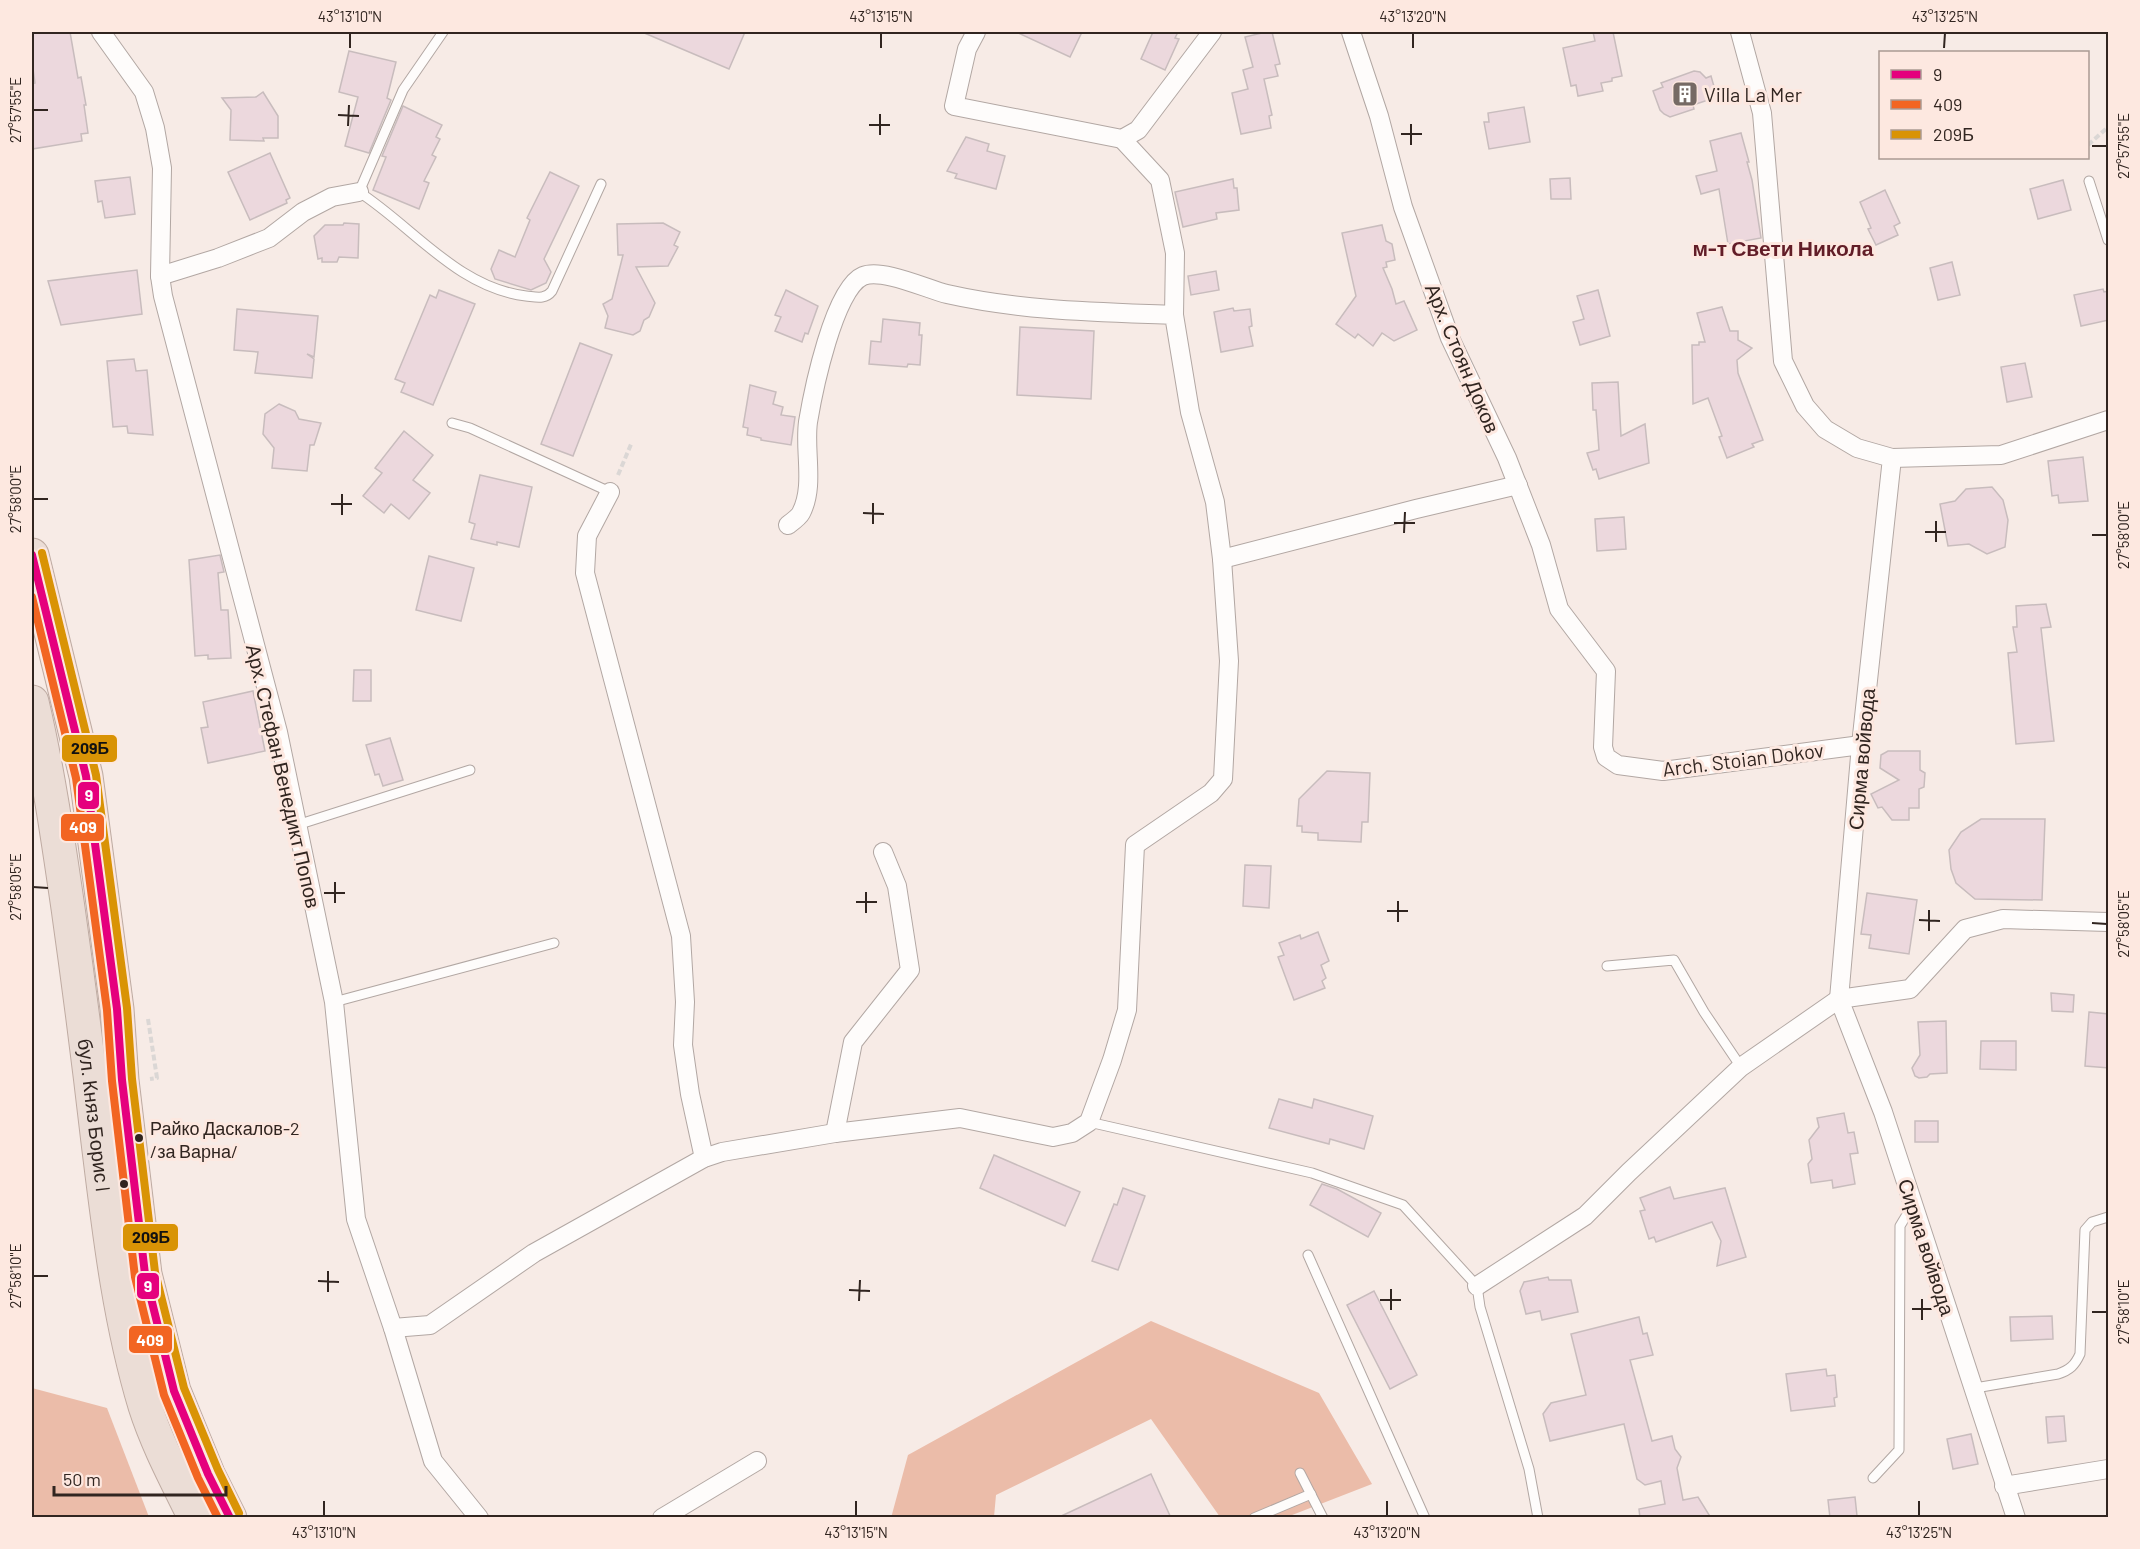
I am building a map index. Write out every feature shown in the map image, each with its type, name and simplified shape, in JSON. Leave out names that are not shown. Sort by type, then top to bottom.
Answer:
[{"type":"highway","name":"бул. Княз Борис I","points":[[32,555],[86,776],[117,1009],[122,1080],[145,1274],[174,1390],[208,1474],[230,1518]]},
{"type":"highway","name":"бул. Княз Борис I","points":[[32,702],[44,753],[61,862],[82,1008],[114,1266],[126,1336],[146,1408],[170,1467],[195,1518]]},
{"type":"street","name":"Арх. Стефан Венедикт Попов","points":[[101,32],[144,92],[155,128],[162,168],[160,276],[163,296],[278,732],[334,1002],[356,1219],[393,1328],[433,1461],[479,1518]]},
{"type":"street","points":[[393,1328],[430,1325],[534,1253],[704,1158],[722,1152],[835,1133],[960,1118],[1053,1137],[1072,1133],[1089,1122],[1112,1060],[1127,1010],[1135,845],[1211,793],[1223,779],[1229,661],[1222,559],[1215,502],[1190,412],[1174,315],[1175,254],[1160,180],[1122,139],[954,106],[967,50],[976,32]]},
{"type":"street","points":[[1122,139],[1138,130],[1212,32]]},
{"type":"street","name":"Арх. Стоян Доков","points":[[1351,32],[1378,116],[1403,207],[1450,338],[1518,485],[1541,545],[1559,609],[1606,671]]},
{"type":"street","points":[[1740,32],[1762,113],[1783,361],[1805,406],[1825,429],[1857,448],[1892,458],[2001,454],[2109,420]]},
{"type":"street","points":[[160,276],[218,258],[269,238],[303,212],[332,197],[359,192]]},
{"type":"street","points":[[788,525],[801,514],[806,493],[808,424],[823,348],[849,286],[864,276],[881,275],[947,294],[1030,309],[1174,315]]},
{"type":"street","name":"Сирма войвода","points":[[1892,458],[1861,745],[1839,999],[1883,1112],[2016,1518]]},
{"type":"street","points":[[1222,559],[1518,485]]},
{"type":"street","points":[[610,492],[587,536],[585,573],[681,936],[685,1002],[683,1045],[690,1094],[704,1158]]},
{"type":"street","name":"Arch. Stoian Dokov","points":[[1606,671],[1603,747],[1606,757],[1618,765],[1663,771],[1861,745]]},
{"type":"street","points":[[835,1133],[853,1042],[910,970],[897,886],[883,852]]},
{"type":"street","points":[[1477,1286],[1585,1216],[1741,1067],[1839,999],[1910,989],[1965,929],[2003,919],[2109,922]]},
{"type":"street","points":[[662,1518],[757,1461]]},
{"type":"street","points":[[2004,1486],[2109,1469]]},
{"type":"lane","points":[[444,32],[403,90],[359,192],[382,207],[429,248],[469,276],[505,294],[539,297],[548,295],[552,291],[601,184]]},
{"type":"lane","points":[[2089,181],[2109,240]]},
{"type":"lane","points":[[452,423],[470,428],[610,492]]},
{"type":"lane","points":[[297,825],[470,770]]},
{"type":"lane","points":[[334,1002],[554,943]]},
{"type":"lane","points":[[1607,966],[1674,960],[1704,1012],[1741,1067]]},
{"type":"lane","points":[[1089,1122],[1312,1173],[1403,1205],[1477,1286],[1480,1307],[1529,1469],[1538,1518]]},
{"type":"lane","points":[[1873,1478],[1899,1450],[1900,1226],[1913,1204]]},
{"type":"lane","points":[[1975,1388],[2058,1374],[2067,1371],[2075,1364],[2079,1354],[2085,1230],[2092,1222],[2109,1217]]},
{"type":"lane","points":[[1308,1255],[1425,1518]]},
{"type":"lane","points":[[1300,1473],[1323,1518]]},
{"type":"lane","points":[[1254,1518],[1311,1494]]},
{"type":"path","points":[[2089,144],[2109,128]]},
{"type":"path","points":[[610,492],[632,442]]},
{"type":"path","points":[[147,1015],[157,1078]]},
{"type":"shaded area","points":[[1151,1321],[1319,1393],[1372,1484],[1287,1517],[1220,1517],[1151,1419],[996,1495],[994,1517],[891,1518],[908,1455]]},
{"type":"shaded area","points":[[32,1388],[107,1408],[149,1517],[32,1517]]},
{"type":"building","points":[[32,32],[70,32],[78,78],[81,77],[86,105],[84,105],[88,133],[81,134],[82,141],[32,149],[32,84],[35,83]]},
{"type":"building","points":[[642,32],[745,32],[729,69]]},
{"type":"building","points":[[1016,32],[1082,32],[1070,57]]},
{"type":"building","points":[[1153,32],[1178,32],[1175,38],[1179,39],[1165,70],[1141,59]]},
{"type":"building","points":[[1272,32],[1280,64],[1275,65],[1278,76],[1264,79],[1272,115],[1269,116],[1271,128],[1241,134],[1232,93],[1248,89],[1243,70],[1253,67],[1245,37]]},
{"type":"building","points":[[1593,32],[1613,32],[1622,76],[1601,83],[1603,91],[1578,96],[1576,85],[1571,86],[1563,48],[1595,41]]},
{"type":"building","points":[[349,51],[396,62],[387,98],[391,100],[369,153],[345,146],[358,97],[339,92]]},
{"type":"building","name":"Villa La Mer","points":[[1694,71],[1700,72],[1706,78],[1711,76],[1717,97],[1693,105],[1694,109],[1670,117],[1664,114],[1660,110],[1653,91],[1663,87],[1661,83]]},
{"type":"building","points":[[263,92],[278,116],[278,138],[263,138],[264,141],[230,140],[231,110],[222,98],[256,97]]},
{"type":"building","points":[[403,106],[442,125],[436,137],[440,139],[432,155],[436,157],[424,181],[429,183],[419,209],[373,190],[386,157],[382,156]]},
{"type":"building","points":[[1524,107],[1530,142],[1489,149],[1484,122],[1489,122],[1488,113]]},
{"type":"building","points":[[1741,133],[1749,162],[1747,162],[1761,238],[1728,244],[1719,189],[1701,194],[1696,176],[1717,171],[1710,141]]},
{"type":"building","points":[[966,137],[989,144],[987,151],[1005,156],[996,189],[955,178],[957,174],[947,171]]},
{"type":"building","points":[[270,153],[290,198],[286,200],[287,203],[250,220],[228,172]]},
{"type":"building","points":[[550,172],[579,186],[544,259],[551,272],[546,283],[531,290],[495,279],[491,269],[499,250],[515,257],[530,220],[527,218]]},
{"type":"building","points":[[130,177],[135,214],[105,218],[102,201],[98,202],[95,181]]},
{"type":"building","points":[[1570,178],[1571,199],[1551,199],[1550,179]]},
{"type":"building","points":[[1233,179],[1234,188],[1237,188],[1239,210],[1216,213],[1217,219],[1183,227],[1175,192]]},
{"type":"building","points":[[2063,180],[2071,210],[2038,219],[2030,189]]},
{"type":"building","points":[[1885,190],[1900,223],[1894,226],[1898,235],[1876,245],[1868,229],[1871,228],[1860,202]]},
{"type":"building","points":[[344,223],[359,224],[358,258],[339,257],[337,262],[322,262],[322,258],[318,259],[314,236],[325,225],[343,225]]},
{"type":"building","points":[[663,223],[680,232],[674,245],[678,247],[668,266],[636,267],[655,303],[649,317],[644,320],[640,331],[633,335],[605,328],[608,316],[603,304],[612,299],[623,255],[618,255],[617,224]]},
{"type":"building","points":[[1382,225],[1386,241],[1392,244],[1395,260],[1386,262],[1387,267],[1383,268],[1396,304],[1404,301],[1417,330],[1394,341],[1382,333],[1373,346],[1358,334],[1355,338],[1336,324],[1356,296],[1342,233]]},
{"type":"building","points":[[1952,262],[1960,295],[1938,300],[1930,268]]},
{"type":"building","points":[[137,270],[142,314],[61,325],[48,281]]},
{"type":"building","points":[[1216,271],[1219,290],[1191,295],[1188,276]]},
{"type":"building","points":[[2103,289],[2104,292],[2109,291],[2109,320],[2081,326],[2074,295]]},
{"type":"building","points":[[439,290],[475,304],[433,405],[401,392],[405,383],[395,379],[430,295],[436,298]]},
{"type":"building","points":[[786,290],[818,306],[808,334],[805,333],[802,342],[775,331],[781,317],[775,315]]},
{"type":"building","points":[[1598,290],[1610,336],[1580,345],[1573,322],[1584,319],[1577,296]]},
{"type":"building","points":[[1722,307],[1730,331],[1738,331],[1738,340],[1752,348],[1737,360],[1738,373],[1763,440],[1752,444],[1754,447],[1727,458],[1719,437],[1722,436],[1708,398],[1693,404],[1692,345],[1705,342],[1697,313]]},
{"type":"building","points":[[1233,308],[1234,311],[1250,309],[1252,326],[1249,327],[1253,346],[1221,352],[1214,312]]},
{"type":"building","points":[[237,309],[318,316],[314,357],[307,354],[314,359],[312,378],[255,373],[258,352],[234,350]]},
{"type":"building","points":[[883,319],[920,323],[919,335],[922,335],[920,365],[908,364],[907,367],[869,364],[871,341],[881,342]]},
{"type":"building","points":[[1020,327],[1094,331],[1091,399],[1017,395]]},
{"type":"building","points":[[580,343],[612,355],[573,456],[541,444]]},
{"type":"building","points":[[134,359],[136,371],[147,370],[153,435],[128,433],[127,426],[113,427],[107,361]]},
{"type":"building","points":[[2025,363],[2032,397],[2007,402],[2001,367]]},
{"type":"building","points":[[1618,382],[1621,436],[1645,424],[1649,463],[1599,479],[1587,453],[1599,450],[1596,410],[1593,410],[1592,383]]},
{"type":"building","points":[[750,385],[776,392],[773,404],[783,407],[781,415],[795,417],[791,445],[747,435],[748,428],[743,427]]},
{"type":"building","points":[[279,404],[295,411],[299,419],[321,423],[314,445],[310,445],[307,471],[272,468],[274,448],[263,434],[265,414]]},
{"type":"building","points":[[404,431],[433,455],[413,480],[430,493],[409,519],[391,504],[384,513],[363,496],[382,473],[375,468]]},
{"type":"building","points":[[2083,457],[2088,501],[2059,503],[2058,495],[2052,496],[2048,461]]},
{"type":"building","points":[[480,475],[532,487],[519,547],[471,539],[475,524],[469,522]]},
{"type":"building","points":[[1992,487],[2003,500],[2008,520],[2005,547],[1987,554],[1969,544],[1948,546],[1940,504],[1955,501],[1966,489]]},
{"type":"building","points":[[1624,517],[1626,549],[1597,551],[1595,519]]},
{"type":"building","points":[[220,555],[224,572],[218,573],[221,610],[228,610],[231,658],[208,659],[208,655],[195,656],[189,560]]},
{"type":"building","points":[[429,556],[474,568],[461,621],[416,610]]},
{"type":"building","points":[[2046,604],[2051,627],[2041,628],[2054,741],[2016,744],[2008,653],[2017,652],[2013,627],[2017,627],[2016,606]]},
{"type":"building","points":[[354,670],[371,670],[371,701],[353,701]]},
{"type":"building","points":[[253,691],[265,751],[208,763],[201,728],[208,727],[203,702]]},
{"type":"building","points":[[390,738],[403,780],[383,786],[379,774],[375,775],[366,745]]},
{"type":"building","points":[[1888,751],[1920,751],[1920,770],[1925,773],[1924,787],[1919,789],[1919,808],[1909,808],[1909,820],[1892,820],[1882,807],[1878,808],[1871,794],[1899,780],[1880,768],[1881,755]]},
{"type":"building","points":[[1327,771],[1370,773],[1368,822],[1362,822],[1361,842],[1318,840],[1318,833],[1302,832],[1302,826],[1297,826],[1299,799]]},
{"type":"building","points":[[1981,819],[2045,819],[2042,900],[1975,899],[1956,883],[1951,869],[1949,850],[1961,832]]},
{"type":"building","points":[[1245,865],[1271,866],[1269,908],[1243,906]]},
{"type":"building","points":[[1867,893],[1917,900],[1909,954],[1869,948],[1871,935],[1861,934]]},
{"type":"building","points":[[1318,932],[1329,961],[1321,965],[1326,978],[1322,981],[1325,988],[1294,1000],[1278,957],[1284,955],[1279,943],[1300,935],[1301,939]]},
{"type":"building","points":[[2051,993],[2074,995],[2073,1012],[2052,1011]]},
{"type":"building","points":[[2089,1012],[2109,1014],[2109,1068],[2085,1066]]},
{"type":"building","points":[[1946,1021],[1947,1073],[1930,1074],[1919,1078],[1915,1076],[1912,1068],[1920,1055],[1918,1022]]},
{"type":"building","points":[[1981,1041],[2016,1041],[2016,1070],[1980,1069]]},
{"type":"building","points":[[1279,1099],[1312,1108],[1314,1099],[1373,1116],[1364,1149],[1330,1139],[1329,1144],[1269,1128]]},
{"type":"building","points":[[1844,1113],[1848,1133],[1854,1132],[1858,1153],[1850,1154],[1855,1184],[1833,1188],[1832,1180],[1811,1183],[1808,1164],[1812,1159],[1809,1140],[1819,1127],[1817,1118]]},
{"type":"building","points":[[1915,1121],[1938,1121],[1938,1142],[1915,1142]]},
{"type":"building","points":[[994,1155],[1080,1192],[1065,1226],[980,1188]]},
{"type":"building","points":[[1322,1184],[1337,1189],[1381,1213],[1368,1237],[1310,1205]]},
{"type":"building","points":[[1670,1187],[1674,1199],[1725,1188],[1746,1257],[1717,1266],[1721,1241],[1712,1222],[1656,1242],[1654,1237],[1649,1239],[1640,1211],[1645,1210],[1640,1198]]},
{"type":"building","points":[[1123,1188],[1145,1196],[1118,1270],[1092,1261],[1114,1204],[1117,1205]]},
{"type":"building","points":[[1548,1277],[1549,1280],[1571,1280],[1578,1312],[1542,1320],[1540,1311],[1526,1314],[1520,1291],[1524,1282]]},
{"type":"building","points":[[1374,1291],[1417,1375],[1390,1389],[1347,1305]]},
{"type":"building","points":[[2052,1316],[2053,1339],[2011,1341],[2010,1317]]},
{"type":"building","points":[[1639,1317],[1643,1334],[1647,1333],[1653,1355],[1630,1360],[1652,1441],[1672,1436],[1675,1449],[1681,1457],[1677,1468],[1683,1500],[1698,1497],[1711,1518],[1640,1518],[1639,1509],[1665,1504],[1661,1481],[1645,1485],[1637,1479],[1624,1424],[1550,1441],[1543,1414],[1551,1403],[1586,1395],[1571,1334]]},
{"type":"building","points":[[1826,1369],[1827,1376],[1835,1375],[1837,1397],[1834,1398],[1835,1406],[1791,1411],[1786,1374]]},
{"type":"building","points":[[2064,1416],[2066,1441],[2048,1443],[2046,1417]]},
{"type":"building","points":[[1971,1434],[1978,1464],[1953,1469],[1947,1439]]},
{"type":"building","points":[[1151,1474],[1171,1518],[1057,1518]]},
{"type":"building","points":[[1855,1497],[1857,1516],[1830,1518],[1828,1500]]},
{"type":"transit line","name":"209Б","points":[[42,553],[96,775],[127,1008],[132,1079],[155,1272],[184,1388],[218,1470],[239,1513]]},
{"type":"transit line","name":"9","points":[[32,555],[86,776],[117,1009],[122,1080],[145,1274],[174,1391],[208,1474],[230,1518]]},
{"type":"transit line","name":"409","points":[[32,597],[76,778],[107,1010],[112,1081],[135,1277],[164,1395],[198,1478],[218,1518]]},
{"type":"place","name":"Villa La Mer","points":[[1685,94]]},
{"type":"place","name":"Райко Даскалов-2 /за Варна/","points":[[139,1138]]},
{"type":"district","name":"м-т Свети Никола","points":[[1783,247]]}]
